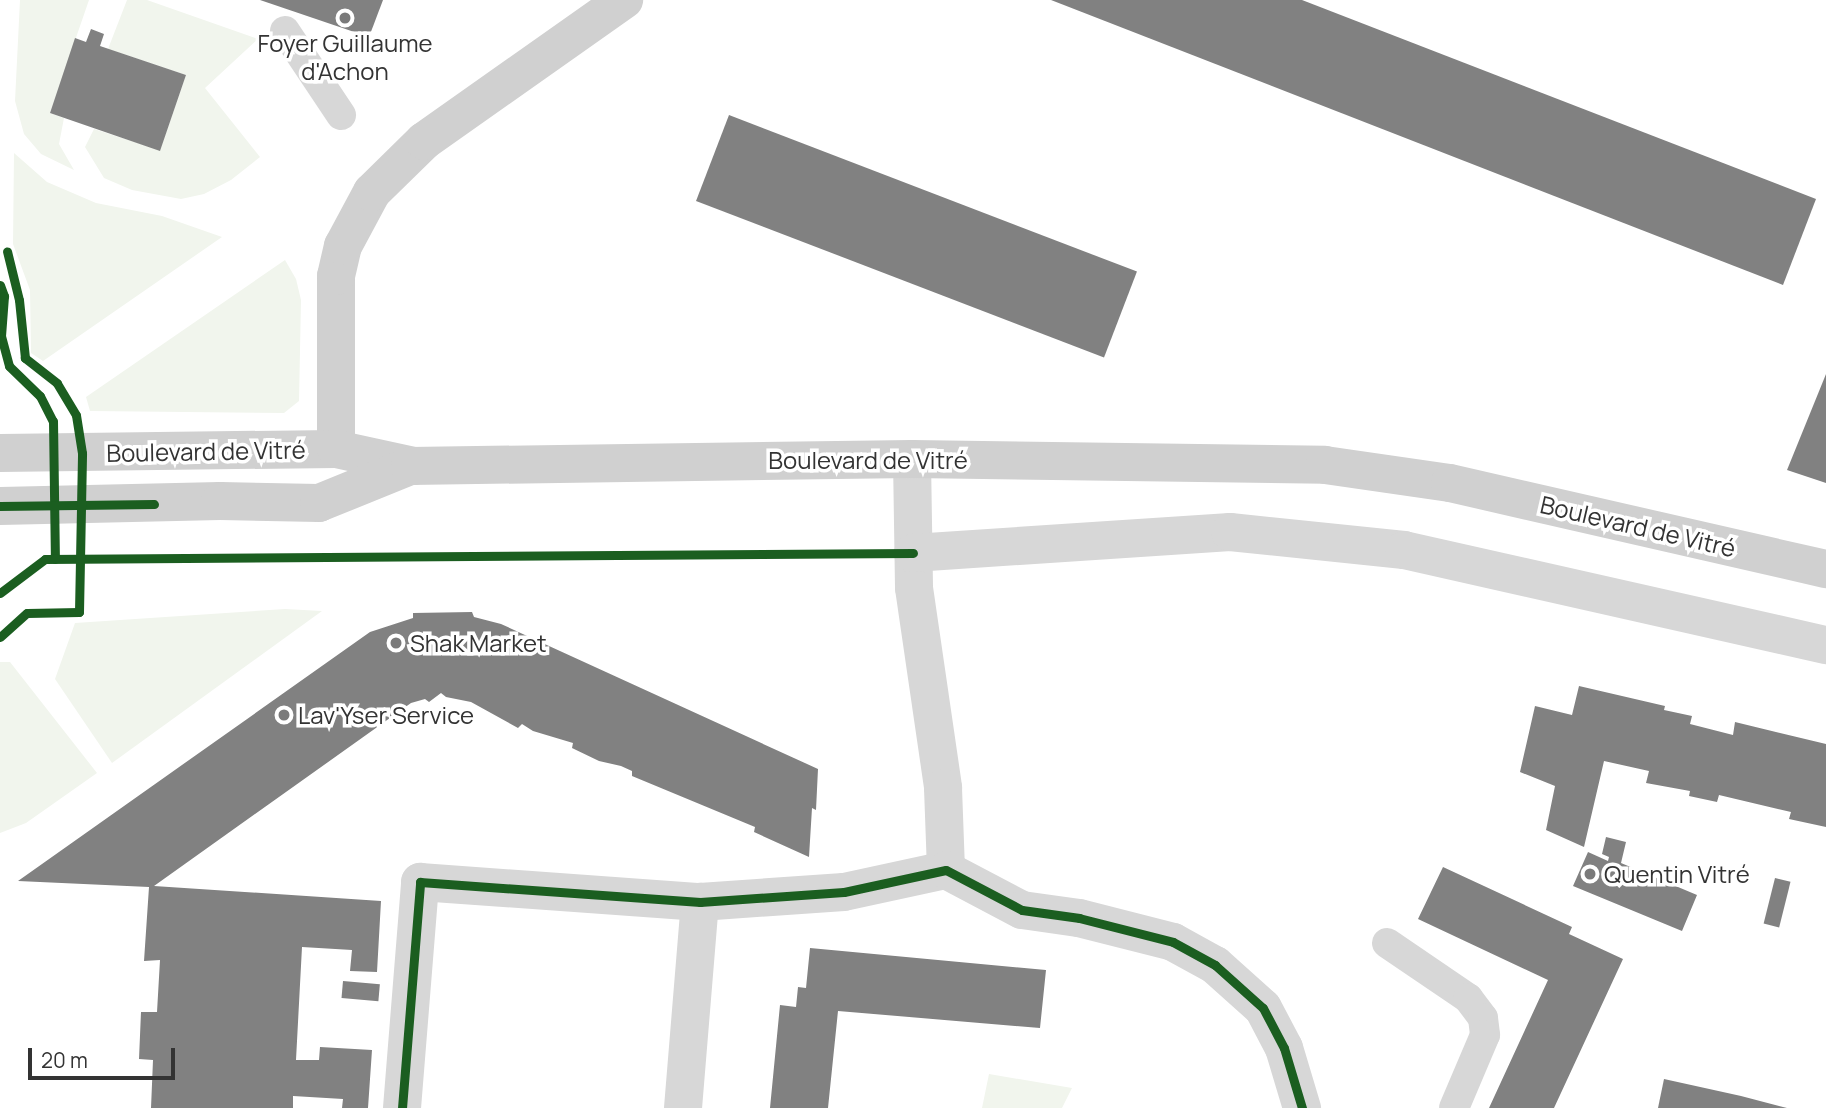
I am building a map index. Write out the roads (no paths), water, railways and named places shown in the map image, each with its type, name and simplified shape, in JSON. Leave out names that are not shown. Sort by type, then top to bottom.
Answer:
[{"type":"main road","points":[[336,449],[336,276],[343,246],[372,192],[424,141],[624,0]]},
{"type":"main road","name":"Boulevard de Vitré","points":[[0,453],[336,449],[410,466],[912,459],[1325,465],[1450,483],[1826,569]]},
{"type":"main road","name":"Boulevard de Vitré","points":[[0,506],[220,501],[319,503],[410,466]]},
{"type":"street","points":[[912,459],[914,588],[943,788],[946,870]]},
{"type":"street","points":[[913,553],[1230,532],[1270,536],[1404,550],[1826,645]]},
{"type":"street","points":[[402,1108],[420,882],[700,902],[844,892],[946,870],[1022,910],[1079,918],[1172,942],[1215,965],[1263,1008],[1284,1048],[1302,1108]]},
{"type":"street","points":[[683,1108],[700,902]]},
{"type":"lane","points":[[285,31],[341,115]]},
{"type":"lane","points":[[1387,943],[1468,998],[1483,1018],[1485,1035],[1454,1108]]},
{"type":"place","name":"Foyer Guillaume d'Achon","points":[[345,18]]},
{"type":"place","name":"Shak Market","points":[[396,643]]},
{"type":"place","name":"Lav'Yser Service","points":[[284,715]]},
{"type":"place","name":"Quentin Vitré","points":[[1590,874]]}]
